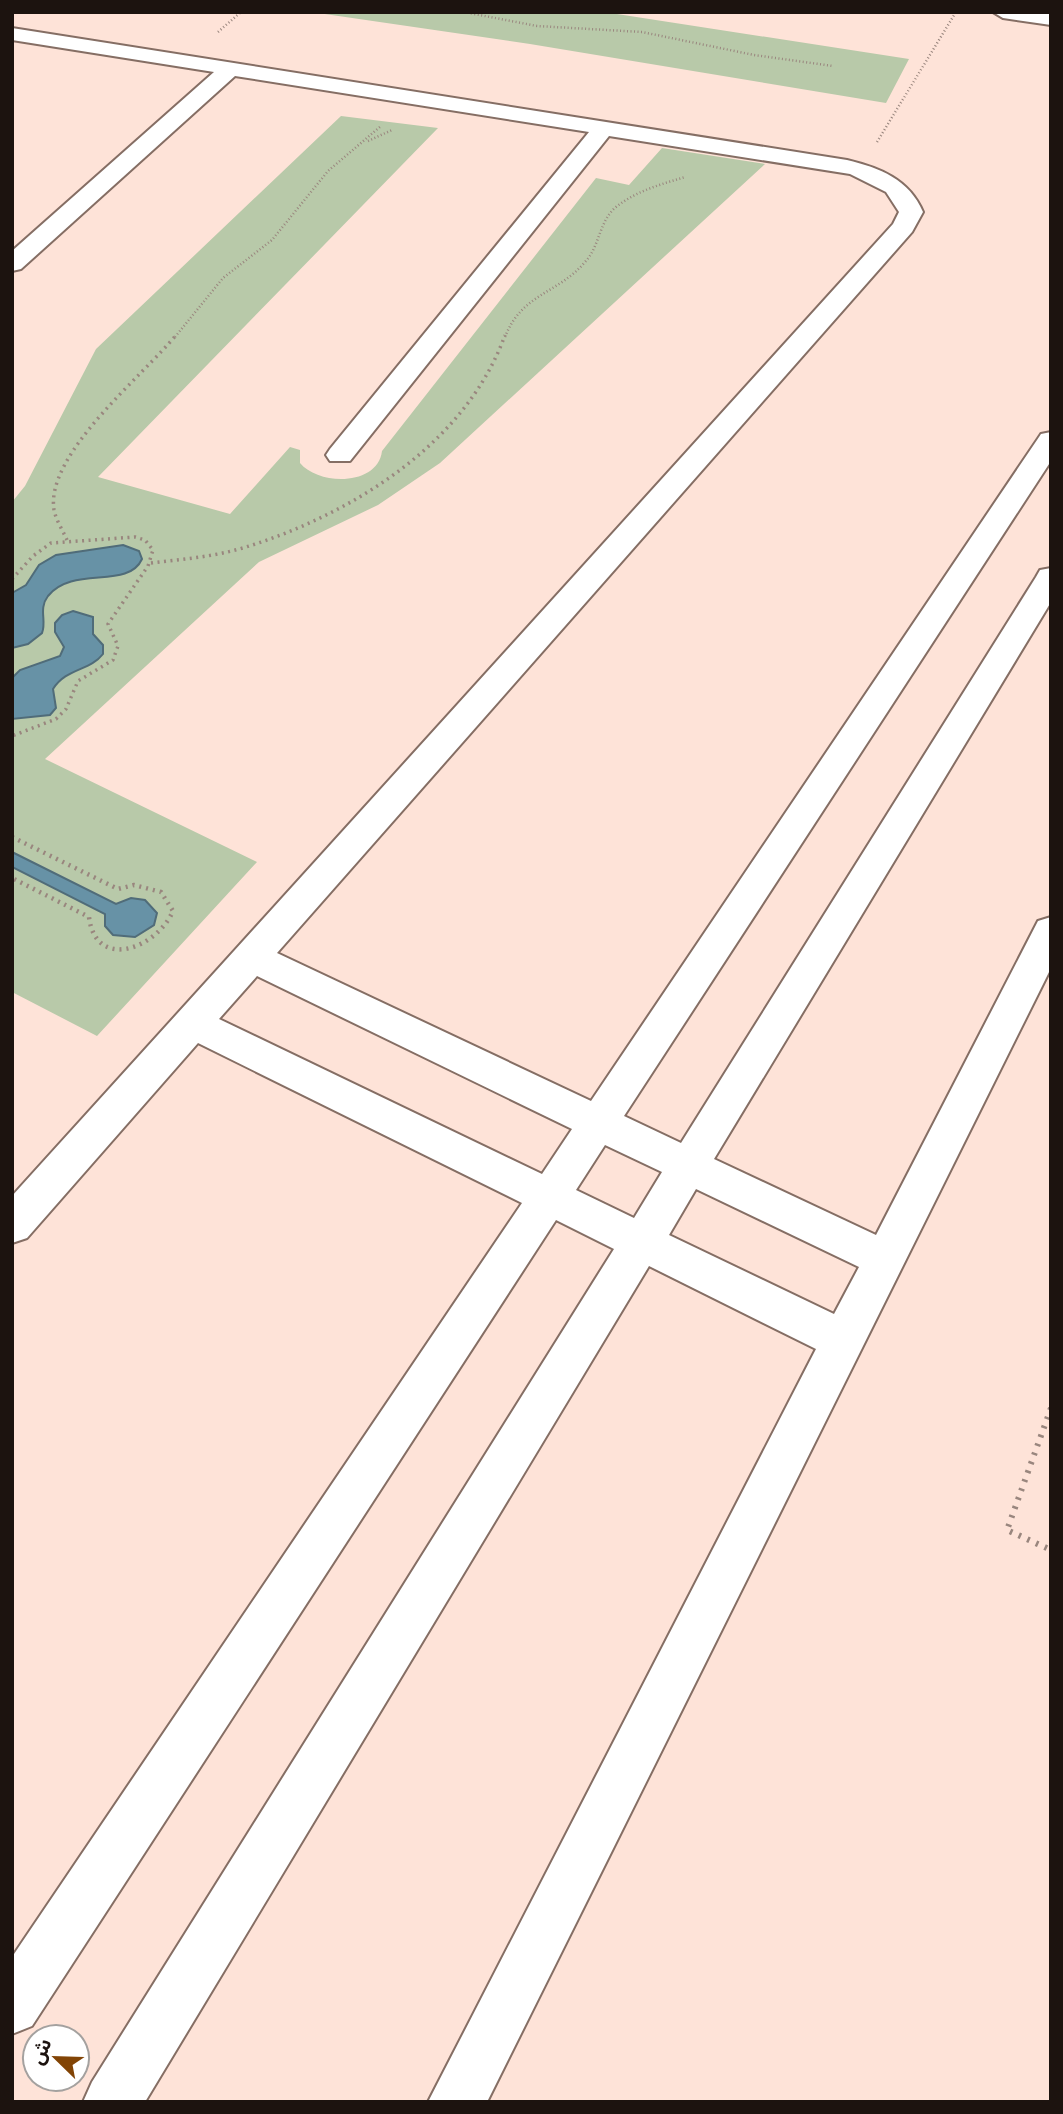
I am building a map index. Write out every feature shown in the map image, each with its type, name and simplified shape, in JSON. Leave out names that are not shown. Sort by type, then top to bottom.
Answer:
[{"type":"street","points":[[1003,12],[1051,19]]},
{"type":"street","points":[[12,34],[411,95],[861,170],[888,183],[906,199],[911,212],[904,227],[12,1225]]},
{"type":"street","points":[[12,264],[232,67]]},
{"type":"street","points":[[340,455],[605,127]]},
{"type":"street","points":[[12,2007],[1051,440]]},
{"type":"street","points":[[112,2102],[1051,577]]},
{"type":"street","points":[[457,2102],[1051,931]]},
{"type":"street","points":[[251,957],[884,1259]]},
{"type":"street","points":[[192,1023],[843,1340]]},
{"type":"path","points":[[464,12],[537,26],[642,32],[754,55],[833,66]]},
{"type":"path","points":[[861,170],[956,12]]},
{"type":"path","points":[[66,540],[54,509],[59,482],[74,449],[94,421],[169,344],[223,278],[272,240],[328,171],[364,142],[411,95]]},
{"type":"path","points":[[152,563],[210,556],[271,538],[369,490],[446,433],[472,401],[493,368],[517,312],[534,298],[580,270],[600,240],[602,225],[612,213],[651,187],[683,178],[751,150]]},
{"type":"path","points":[[12,579],[42,549],[66,540],[135,537],[151,544],[154,557],[108,624],[117,646],[113,660],[78,681],[65,709],[56,719],[12,736]]},
{"type":"path","points":[[12,838],[118,888],[134,885],[161,892],[173,911],[171,923],[163,934],[135,948],[105,946],[94,938],[88,928],[89,917],[12,878]]},
{"type":"path","points":[[1051,1408],[1007,1530],[1051,1550]]},
{"type":"green space","points":[[311,12],[604,12],[909,59],[886,103],[530,44]]},
{"type":"green space","points":[[341,116],[438,128],[98,477],[230,514],[290,447],[300,450],[300,463],[320,476],[347,479],[370,471],[378,463],[382,451],[596,178],[629,185],[662,148],[765,164],[440,463],[378,505],[259,562],[45,759],[257,862],[97,1036],[12,992],[12,502],[25,486],[96,349]]},
{"type":"water","points":[[123,545],[139,551],[142,559],[135,568],[125,574],[85,579],[59,587],[45,601],[42,633],[28,644],[12,648],[12,593],[26,585],[39,565],[56,555]]},
{"type":"water","points":[[73,611],[93,617],[93,634],[103,645],[103,654],[92,664],[58,682],[53,689],[56,708],[50,715],[12,719],[12,678],[20,670],[60,656],[64,647],[55,632],[55,623],[62,615]]},
{"type":"water","points":[[12,852],[116,904],[131,898],[145,900],[157,913],[154,925],[135,937],[113,935],[105,926],[105,914],[12,867]]}]
